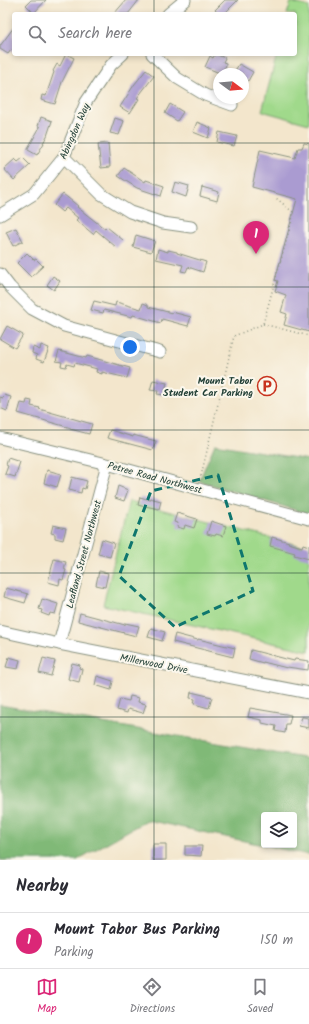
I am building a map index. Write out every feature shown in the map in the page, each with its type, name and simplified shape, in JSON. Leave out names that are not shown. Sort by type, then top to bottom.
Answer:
[{"type":"street","points":[[170,12],[185,0]]},
{"type":"street","name":"Abingdon Way","points":[[0,215],[34,194],[64,157],[86,102],[111,65],[121,56]]},
{"type":"street","points":[[154,56],[177,78],[206,95],[232,105]]},
{"type":"street","points":[[64,157],[101,194],[130,212],[163,223],[191,227]]},
{"type":"street","points":[[0,274],[10,287],[32,309],[64,326],[160,352]]},
{"type":"street","name":"Petree Road Northwest","points":[[0,438],[106,464],[309,520]]},
{"type":"street","name":"Leafland Street Northwest","points":[[59,644],[106,464]]},
{"type":"street","name":"Millerwood Drive","points":[[0,632],[309,694]]},
{"type":"path","points":[[263,324],[294,213],[276,198]]},
{"type":"path","points":[[201,476],[234,336],[263,324],[309,336]]},
{"type":"highlighted area","points":[[218,475],[253,591],[175,627],[119,576],[151,491]]},
{"type":"green space","points":[[291,2],[309,7],[309,124],[262,111],[276,56],[297,56],[297,12],[288,12]]},
{"type":"green space","points":[[215,444],[309,460],[309,514],[199,481]]},
{"type":"green space","points":[[129,501],[309,548],[309,651],[103,605]]},
{"type":"green space","points":[[0,705],[309,759],[309,855],[277,848],[297,848],[297,812],[261,812],[261,845],[147,820],[77,860],[0,860]]},
{"type":"building","points":[[31,0],[46,0],[35,12],[26,5]]},
{"type":"building","points":[[126,0],[139,0],[130,12],[116,12]]},
{"type":"building","points":[[225,0],[238,0],[226,12],[217,12],[215,10]]},
{"type":"building","points":[[12,30],[12,50],[8,54],[0,49],[0,46]]},
{"type":"building","points":[[65,56],[74,58],[62,82],[55,104],[41,100],[42,95],[46,96],[54,72],[53,71],[57,64],[60,66]]},
{"type":"building","points":[[210,56],[213,58],[214,56],[220,56],[225,58],[223,62],[226,63],[225,68],[213,68],[213,70],[205,67]]},
{"type":"building","points":[[239,64],[246,68],[237,68]]},
{"type":"building","points":[[146,70],[154,76],[137,98],[139,99],[130,113],[120,107]]},
{"type":"building","points":[[249,70],[253,72],[249,79]]},
{"type":"building","points":[[170,104],[183,112],[177,121],[165,113]]},
{"type":"building","points":[[41,117],[52,121],[44,143],[37,155],[28,150],[28,148],[40,127],[38,126]]},
{"type":"building","points":[[115,118],[124,121],[119,135],[110,133]]},
{"type":"building","points":[[197,122],[211,128],[208,138],[193,132]]},
{"type":"building","points":[[219,132],[237,136],[234,146],[217,142]]},
{"type":"building","points":[[108,143],[110,167],[101,168],[98,144]]},
{"type":"building","points":[[304,143],[309,144],[309,332],[284,325],[287,314],[281,312],[286,295],[275,291],[278,281],[275,280],[297,199],[252,187],[260,150],[295,158],[298,148],[302,148]]},
{"type":"building","points":[[23,158],[30,165],[14,180],[4,169],[15,159],[18,162]]},
{"type":"building","points":[[124,168],[145,182],[146,180],[164,186],[161,196],[137,188],[118,176]]},
{"type":"building","points":[[175,182],[189,186],[186,197],[172,192]]},
{"type":"building","points":[[202,187],[219,192],[217,201],[200,196]]},
{"type":"building","points":[[63,194],[105,229],[107,227],[123,240],[116,247],[96,230],[93,234],[76,220],[78,218],[66,208],[62,212],[54,205]]},
{"type":"building","points":[[16,228],[23,241],[13,246],[6,232]]},
{"type":"building","points":[[136,235],[155,241],[151,252],[133,247]]},
{"type":"building","points":[[158,249],[168,252],[168,250],[177,252],[206,262],[203,272],[188,267],[186,272],[181,271],[183,265],[156,259]]},
{"type":"building","points":[[27,253],[43,266],[31,277],[17,263]]},
{"type":"building","points":[[53,276],[60,281],[54,290],[47,285]]},
{"type":"building","points":[[94,301],[115,306],[116,302],[141,309],[143,303],[148,305],[148,307],[191,317],[188,326],[162,319],[161,323],[133,315],[132,317],[104,310],[103,313],[91,310]]},
{"type":"building","points":[[7,326],[23,335],[15,348],[0,339]]},
{"type":"building","points":[[41,345],[49,348],[44,362],[36,359],[37,355],[32,353],[33,347],[40,350]]},
{"type":"building","points":[[59,351],[86,358],[87,356],[130,368],[127,378],[102,372],[102,374],[96,372],[97,369],[75,363],[74,366],[67,364],[66,367],[61,366],[62,362],[56,361]]},
{"type":"building","points":[[153,380],[167,383],[164,395],[157,394],[158,391],[150,390]]},
{"type":"building","points":[[4,395],[11,397],[7,411],[0,408],[0,397],[3,398]]},
{"type":"building","points":[[27,400],[32,401],[31,406],[40,408],[39,409],[92,424],[89,434],[18,413],[21,403],[26,404]]},
{"type":"building","points":[[110,430],[133,437],[133,435],[156,441],[153,450],[107,438]]},
{"type":"building","points":[[8,458],[20,462],[15,477],[5,474],[8,466],[6,465]]},
{"type":"building","points":[[47,470],[61,474],[57,487],[44,483]]},
{"type":"building","points":[[72,477],[87,481],[85,489],[82,488],[81,493],[69,490]]},
{"type":"building","points":[[118,486],[128,490],[124,501],[115,498]]},
{"type":"building","points":[[140,497],[161,501],[159,509],[138,505]]},
{"type":"building","points":[[177,513],[197,519],[194,528],[185,525],[184,529],[177,527],[178,523],[174,522]]},
{"type":"building","points":[[211,521],[226,526],[223,536],[207,534]]},
{"type":"building","points":[[53,525],[66,528],[63,540],[55,538],[55,534],[51,533]]},
{"type":"building","points":[[272,537],[302,547],[303,544],[309,546],[309,559],[294,555],[295,553],[270,546]]},
{"type":"building","points":[[102,539],[114,543],[110,557],[98,554]]},
{"type":"building","points":[[54,559],[66,562],[64,569],[66,570],[63,580],[60,579],[59,585],[48,582]]},
{"type":"building","points":[[99,571],[108,573],[105,587],[96,585]]},
{"type":"building","points":[[6,588],[28,594],[25,603],[4,597]]},
{"type":"building","points":[[42,599],[58,604],[55,614],[50,613],[49,616],[41,613],[42,610],[39,609]]},
{"type":"building","points":[[80,613],[125,625],[125,623],[139,626],[136,636],[78,621]]},
{"type":"building","points":[[151,628],[165,632],[162,641],[148,637]]},
{"type":"building","points":[[175,634],[235,648],[233,657],[173,642]]},
{"type":"building","points":[[251,650],[294,661],[295,659],[309,661],[308,670],[287,668],[249,659]]},
{"type":"building","points":[[9,657],[20,660],[18,669],[6,667]]},
{"type":"building","points":[[43,658],[55,661],[51,676],[39,673]]},
{"type":"building","points":[[72,663],[80,665],[79,668],[82,669],[79,682],[68,679]]},
{"type":"building","points":[[97,676],[113,681],[111,690],[95,685]]},
{"type":"building","points":[[191,692],[212,697],[209,708],[194,704],[195,699],[190,698]]},
{"type":"building","points":[[130,696],[139,698],[138,702],[146,704],[143,713],[128,709],[127,713],[117,710],[120,699],[129,701]]},
{"type":"building","points":[[250,708],[291,715],[289,724],[286,724],[285,733],[275,731],[276,726],[262,723],[262,720],[248,717]]},
{"type":"building","points":[[302,717],[309,718],[309,728],[299,726]]},
{"type":"building","points":[[153,844],[166,844],[166,860],[153,860]]},
{"type":"building","points":[[185,846],[202,846],[201,856],[185,855]]},
{"type":"place","name":"Mount Tabor Bus Parking","points":[[256,254]]},
{"type":"place","name":"Mount Tabor Student Car Parking","points":[[267,386]]}]
